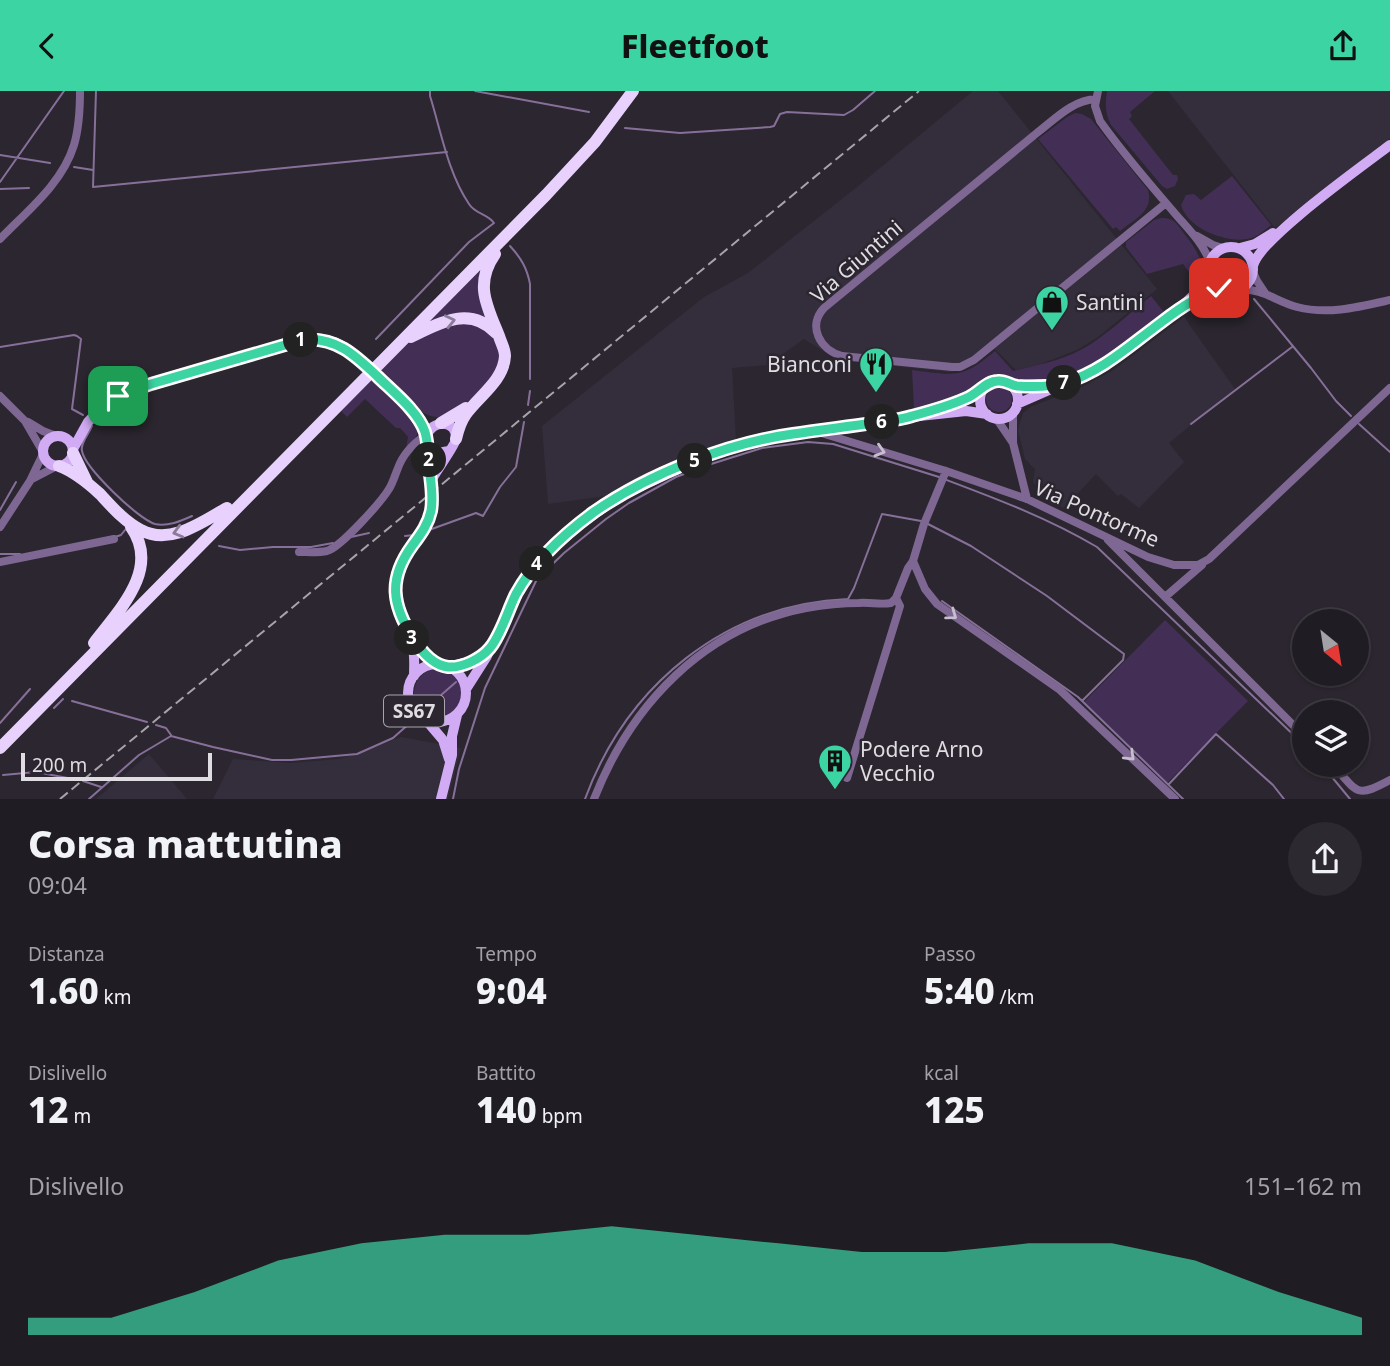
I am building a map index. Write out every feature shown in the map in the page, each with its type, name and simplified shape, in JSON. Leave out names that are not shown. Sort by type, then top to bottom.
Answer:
[{"type":"highway","points":[[0,739],[542,188],[589,137],[623,91]]},
{"type":"highway","points":[[0,748],[516,226],[595,142],[633,91]]},
{"type":"highway","points":[[456,439],[464,417],[499,376],[504,365],[504,351],[484,297],[484,278],[490,261],[516,226]]},
{"type":"highway","points":[[400,343],[443,322],[464,318],[485,323],[499,336]]},
{"type":"highway","points":[[440,423],[458,414],[480,396]]},
{"type":"highway","points":[[73,451],[87,482]]},
{"type":"highway","points":[[58,466],[87,482],[127,521],[141,546],[141,568],[132,592],[94,643]]},
{"type":"highway","points":[[127,521],[144,532],[168,535],[189,529],[227,508]]},
{"type":"main road","points":[[1179,309],[1216,291],[1240,290],[1249,283],[1254,261],[1261,250],[1296,218],[1390,145]]},
{"type":"main road","points":[[1240,249],[1255,244],[1296,218]]},
{"type":"main road","points":[[815,432],[966,411],[1007,417],[1015,408],[1100,367],[1179,309],[1204,285],[1213,256],[1223,248],[1240,249],[1249,255],[1253,269]]},
{"type":"main road","points":[[1209,266],[1213,283],[1225,291]]},
{"type":"main road","points":[[88,422],[68,463],[58,466],[47,462],[43,453],[46,441],[88,422],[112,399],[132,390],[302,340],[318,339],[334,342],[362,361],[407,406],[426,435]]},
{"type":"main road","points":[[991,416],[981,405],[980,399],[988,383],[1000,380],[1012,385],[1061,384]]},
{"type":"main road","points":[[1012,385],[1018,396],[1015,408]]},
{"type":"main road","points":[[910,417],[966,398],[984,388]]},
{"type":"main road","points":[[407,406],[452,428],[456,439],[455,445],[432,479]]},
{"type":"main road","points":[[414,676],[413,649],[395,593],[397,572],[427,523],[431,507],[432,479],[426,435],[431,427],[440,423]]},
{"type":"main road","name":"SS67","points":[[442,799],[453,751],[452,731],[465,701],[466,689],[492,647],[516,594],[538,563],[572,530],[620,496],[677,468],[767,439],[815,432]]},
{"type":"main road","points":[[58,436],[68,439],[73,451]]},
{"type":"main road","points":[[429,448],[440,454],[449,451]]},
{"type":"main road","points":[[407,629],[422,652],[444,666]]},
{"type":"main road","name":"SS67","points":[[450,763],[443,740],[426,720],[414,712],[408,699],[408,688],[414,676],[425,667],[471,661],[492,647]]},
{"type":"main road","name":"SS67","points":[[444,666],[460,675],[466,689]]},
{"type":"main road","name":"SS67","points":[[426,720],[444,721],[457,715]]},
{"type":"street","points":[[0,239],[49,189],[67,162],[80,119],[80,91]]},
{"type":"street","points":[[1097,95],[1100,121],[1192,232],[1204,248],[1209,266]]},
{"type":"street","name":"Via Giuntini","points":[[1097,95],[1074,104],[1038,132],[824,308],[816,323],[821,341],[832,353],[842,356],[952,367],[964,365],[974,360],[1166,203]]},
{"type":"street","points":[[1192,232],[1223,248]]},
{"type":"street","points":[[1253,269],[1256,281],[1265,293]]},
{"type":"street","points":[[1240,290],[1256,290],[1296,306],[1322,310],[1345,310],[1390,300]]},
{"type":"street","points":[[1165,597],[1209,559],[1390,388]]},
{"type":"street","points":[[0,396],[25,421],[43,453],[30,481],[0,527]]},
{"type":"street","points":[[1015,408],[1013,443],[1027,499]]},
{"type":"street","points":[[991,416],[1013,443]]},
{"type":"street","points":[[25,421],[58,436]]},
{"type":"street","name":"Via Pontorme","points":[[815,432],[944,476],[1027,499],[1148,557],[1174,565],[1198,565],[1209,559]]},
{"type":"street","points":[[299,552],[323,552],[340,544],[385,495],[400,461],[426,435]]},
{"type":"street","points":[[410,449],[429,448]]},
{"type":"street","points":[[30,481],[58,466]]},
{"type":"street","points":[[594,799],[618,750],[639,716],[677,674],[704,651],[744,628],[806,608],[891,603],[896,598],[913,561],[924,524],[944,476]]},
{"type":"street","points":[[1103,535],[1292,724]]},
{"type":"street","points":[[0,562],[114,539]]},
{"type":"street","points":[[913,561],[925,589],[937,604],[1060,690],[1175,799]]},
{"type":"street","points":[[847,778],[900,606],[896,598]]},
{"type":"street","points":[[1344,777],[1360,792],[1371,791],[1390,780]]},
{"type":"shaded area","points":[[973,91],[998,91],[1157,289],[1098,337],[1077,350],[1036,366],[1016,370],[995,349],[964,370],[949,372],[838,360],[804,339],[767,365],[732,368],[736,441],[606,496],[548,504],[542,426],[704,297],[748,273]]},
{"type":"shaded area","points":[[1107,91],[1155,91],[1130,112],[1132,116],[1129,119],[1173,175],[1177,175],[1175,186],[1167,189],[1162,186],[1111,125],[1106,108]]},
{"type":"shaded area","points":[[1168,91],[1390,91],[1390,138],[1275,228]]},
{"type":"shaded area","points":[[1075,113],[1091,119],[1148,190],[1146,209],[1120,231],[1116,227],[1113,229],[1038,139]]},
{"type":"shaded area","points":[[1232,176],[1271,225],[1250,238],[1228,239],[1208,232],[1191,221],[1181,205],[1186,195],[1194,194],[1201,200]]},
{"type":"shaded area","points":[[1161,218],[1175,222],[1196,250],[1202,269],[1197,283],[1183,264],[1147,274],[1126,247],[1126,242],[1154,220]]},
{"type":"shaded area","points":[[1231,259],[1239,262],[1242,270],[1239,278],[1231,281],[1223,278],[1220,270],[1223,262]]},
{"type":"shaded area","points":[[484,263],[490,320],[424,326]]},
{"type":"shaded area","points":[[1151,296],[1164,312],[1109,356],[1078,373],[1035,382],[995,374],[960,397],[914,409],[912,370],[957,373],[974,367],[995,351],[1013,371],[1053,361],[1091,344]]},
{"type":"shaded area","points":[[1184,317],[1235,389],[1169,443],[1184,462],[1139,508],[1121,494],[1118,496],[1096,474],[1064,508],[1054,503],[1033,482],[1035,469],[1025,459],[1018,430],[1023,413],[1032,406],[1078,389],[1112,371]]},
{"type":"shaded area","points":[[467,320],[492,332],[499,360],[491,379],[459,408],[443,416],[428,415],[406,400],[382,373],[373,382],[403,408],[415,424],[415,440],[406,448],[408,437],[365,399],[347,417],[341,411],[407,344],[422,334]]},
{"type":"shaded area","points":[[999,386],[1008,390],[1012,399],[1008,408],[999,412],[990,408],[986,399],[990,390]]},
{"type":"shaded area","points":[[1165,620],[1248,701],[1167,783],[1084,702]]},
{"type":"shaded area","points":[[438,669],[455,676],[462,693],[455,710],[438,717],[421,710],[414,693],[421,676]]},
{"type":"shaded area","points":[[401,737],[461,748],[448,799],[213,799],[233,759],[291,763],[339,759]]},
{"type":"shaded area","points":[[149,754],[187,799],[96,799]]},
{"type":"waterway","points":[[0,182],[64,91]]},
{"type":"waterway","points":[[96,91],[93,187],[447,152]]},
{"type":"waterway","points":[[376,339],[469,242],[494,223],[472,207],[462,192],[446,151],[430,91]]},
{"type":"waterway","points":[[475,91],[589,112]]},
{"type":"waterway","points":[[625,128],[680,133],[770,127],[774,126],[780,114],[787,112],[844,115],[875,91]]},
{"type":"waterway","points":[[0,155],[50,163]]},
{"type":"waterway","points":[[74,167],[93,170]]},
{"type":"waterway","points":[[0,189],[29,188]]},
{"type":"waterway","points":[[510,246],[523,263],[530,284],[530,379]]},
{"type":"waterway","points":[[1254,299],[1351,416]]},
{"type":"waterway","points":[[0,347],[74,335],[81,339],[72,409],[83,415]]},
{"type":"waterway","points":[[1191,424],[1292,347]]},
{"type":"waterway","points":[[528,405],[530,391]]},
{"type":"waterway","points":[[429,530],[476,513],[483,516],[516,467],[524,422]]},
{"type":"waterway","points":[[1359,424],[1390,452]]},
{"type":"waterway","points":[[92,426],[82,445],[85,459],[125,503],[147,520],[160,525],[179,522],[192,516]]},
{"type":"waterway","points":[[453,799],[459,769],[485,688],[537,579],[564,553],[629,503],[676,477],[708,465],[762,448],[808,442],[833,444],[939,477]]},
{"type":"waterway","points":[[944,479],[1041,518],[1097,547],[1292,734]]},
{"type":"waterway","points":[[0,510],[16,482]]},
{"type":"waterway","points":[[585,799],[603,758],[627,720],[654,687],[686,658],[722,634],[761,616],[803,604],[848,599],[882,514],[921,521]]},
{"type":"waterway","points":[[926,523],[971,546],[1047,596],[1124,654],[1123,660],[1082,701]]},
{"type":"waterway","points":[[115,537],[125,530]]},
{"type":"waterway","points":[[351,537],[369,533]]},
{"type":"waterway","points":[[405,536],[414,535]]},
{"type":"waterway","points":[[219,546],[240,550],[311,547],[333,543]]},
{"type":"waterway","points":[[0,554],[20,554]]},
{"type":"waterway","points":[[942,601],[1078,697],[1183,799]]},
{"type":"waterway","points":[[424,710],[456,682]]},
{"type":"waterway","points":[[0,723],[30,689]]},
{"type":"waterway","points":[[54,708],[63,699]]},
{"type":"waterway","points":[[72,701],[147,722]]},
{"type":"waterway","points":[[89,799],[139,755],[171,736],[272,760],[291,760],[357,754],[393,738],[411,722]]},
{"type":"waterway","points":[[156,725],[166,728],[171,735]]},
{"type":"waterway","points":[[1169,784],[1216,734],[1273,785],[1284,799]]},
{"type":"waterway","points":[[3,775],[36,772],[73,779]]},
{"type":"waterway","points":[[1332,777],[1350,799]]},
{"type":"waterway","points":[[83,781],[101,787]]},
{"type":"railway","points":[[60,799],[919,91]]},
{"type":"place","name":"Santini","points":[[1052,332]]},
{"type":"place","name":"Bianconi","points":[[876,394]]},
{"type":"place","name":"Podere Arno Vecchio","points":[[835,791]]},
{"type":"route","points":[[118,396],[302,340],[334,342],[354,354],[407,406],[426,435],[432,479],[430,515],[423,531],[400,564],[395,586],[396,599],[407,629],[417,646],[438,664],[449,667],[480,657],[492,647],[516,594],[538,563],[561,539],[596,511],[645,483],[702,458],[767,439],[910,417],[966,398],[994,381],[1029,386],[1061,384],[1100,367],[1179,309],[1205,295],[1225,291],[1219,288]]}]
